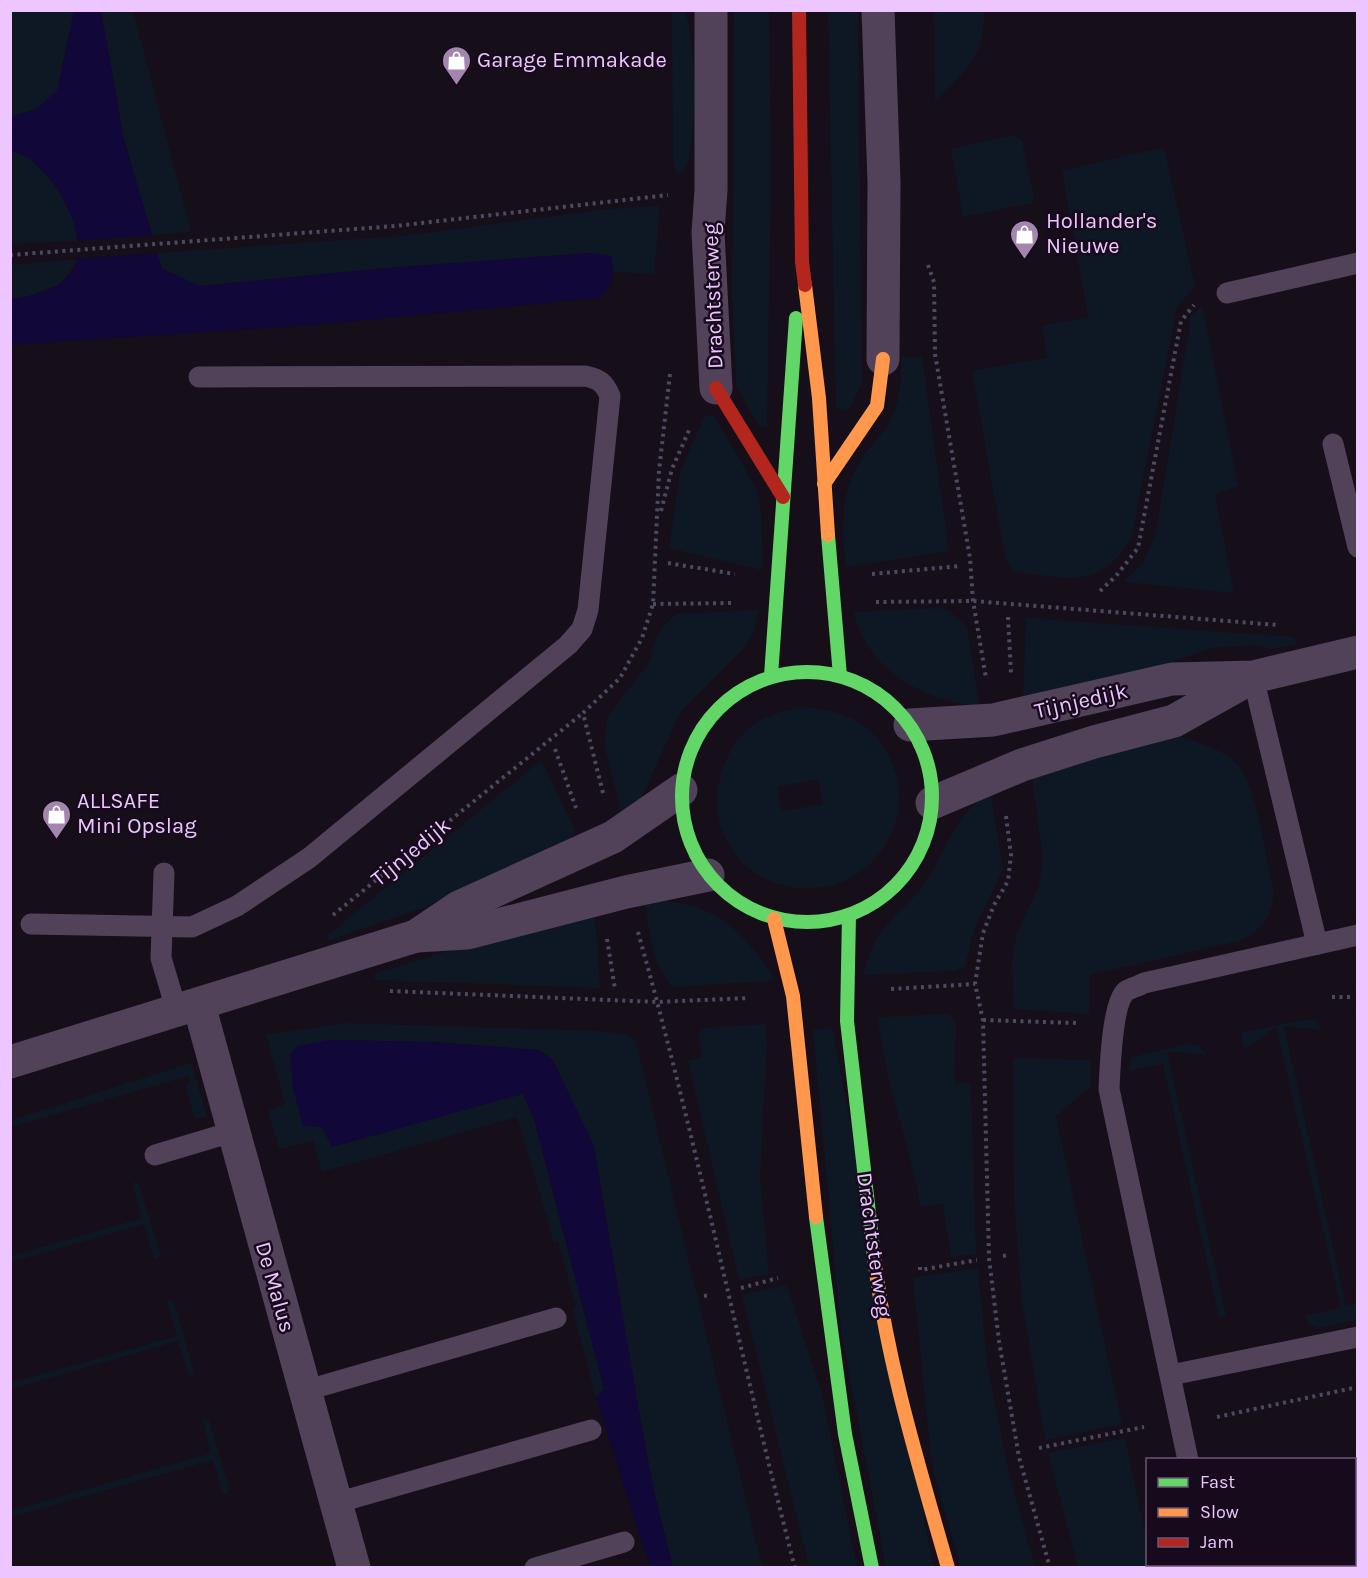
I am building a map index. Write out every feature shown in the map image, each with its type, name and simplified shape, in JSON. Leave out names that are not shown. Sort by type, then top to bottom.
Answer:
[{"type":"main road","points":[[799,10],[802,262],[819,398],[840,676]]},
{"type":"main road","points":[[771,676],[778,602],[786,400],[802,262]]},
{"type":"main road","points":[[824,484],[877,406],[883,359]]},
{"type":"main road","points":[[716,388],[783,497]]},
{"type":"main road","points":[[805,672],[840,676],[879,694],[910,725],[928,762],[932,803],[927,832],[916,859],[898,883],[875,902],[849,915],[812,922],[774,919],[737,902],[708,875],[686,835],[681,790],[689,753],[708,719],[736,693],[771,676],[805,672]]},
{"type":"main road","name":"Drachtsterweg","points":[[849,915],[847,1021],[876,1270],[903,1402],[948,1568]]},
{"type":"main road","points":[[774,919],[793,996],[823,1276],[845,1434],[872,1568]]},
{"type":"street","name":"Drachtsterweg","points":[[711,10],[711,190],[708,232],[716,388]]},
{"type":"street","points":[[878,10],[884,182],[883,359]]},
{"type":"street","name":"Tijnjedijk","points":[[910,725],[993,720],[1172,680],[1253,677],[1358,652]]},
{"type":"street","name":"Tijnjedijk","points":[[932,803],[1022,765],[1094,742],[1174,721],[1253,677]]},
{"type":"street","points":[[416,936],[459,907],[613,837],[681,790]]},
{"type":"street","points":[[10,1062],[188,1009],[416,936],[467,933],[626,892],[708,875]]},
{"type":"street","name":"De Malus","points":[[188,1009],[231,1132],[354,1568]]},
{"type":"lane","points":[[1227,293],[1358,264]]},
{"type":"lane","points":[[31,924],[192,927],[237,906],[309,858],[568,645],[582,629],[588,610],[610,396],[605,384],[597,378],[585,376],[199,377]]},
{"type":"lane","points":[[1333,444],[1358,548]]},
{"type":"lane","points":[[1253,677],[1317,944]]},
{"type":"lane","points":[[164,873],[161,958],[188,1009]]},
{"type":"lane","points":[[1188,1458],[1109,1089],[1111,1047],[1118,1004],[1126,991],[1144,983],[1358,935]]},
{"type":"lane","points":[[155,1155],[231,1132]]},
{"type":"lane","points":[[304,1391],[556,1318]]},
{"type":"lane","points":[[1171,1375],[1358,1337]]},
{"type":"lane","points":[[336,1503],[591,1430]]},
{"type":"lane","points":[[535,1568],[624,1542]]},
{"type":"path","points":[[10,255],[395,226],[711,190]]},
{"type":"path","points":[[927,261],[934,282],[935,354],[970,558],[973,601],[1288,626]]},
{"type":"path","points":[[1100,591],[1116,576],[1138,548],[1181,321],[1199,299],[1227,293]]},
{"type":"path","name":"Drachtsterweg","points":[[653,604],[659,518],[672,470],[694,421],[716,388]]},
{"type":"path","points":[[668,563],[742,575]]},
{"type":"path","points":[[867,575],[960,566]]},
{"type":"path","points":[[1008,617],[1011,680]]},
{"type":"path","name":"Tijnjedijk","points":[[331,916],[583,713]]},
{"type":"path","points":[[555,749],[577,812]]},
{"type":"path","points":[[607,934],[615,989]]},
{"type":"path","points":[[975,984],[983,1020],[990,1258],[999,1341],[1019,1457],[1050,1568]]},
{"type":"path","points":[[384,990],[657,1002],[751,1399],[795,1568]]},
{"type":"path","points":[[1332,997],[1352,997]]},
{"type":"path","points":[[983,1020],[1088,1023]]},
{"type":"path","points":[[1003,1256],[1010,1255]]},
{"type":"path","points":[[704,1296],[711,1295]]},
{"type":"shaded area","points":[[11,11],[74,11],[57,91],[36,110],[11,117]]},
{"type":"shaded area","points":[[74,11],[101,11],[124,139],[162,269],[200,286],[387,268],[591,253],[611,256],[613,274],[611,284],[600,298],[314,325],[11,345],[11,299],[41,292],[60,283],[74,268],[78,258],[79,244],[75,228],[60,194],[37,165],[11,151],[11,117],[36,109],[57,91]]},
{"type":"shaded area","points":[[101,11],[133,11],[191,232],[151,235],[150,233],[124,139]]},
{"type":"shaded area","points":[[672,11],[684,11],[688,23],[694,87],[690,152],[686,167],[677,175],[673,159]]},
{"type":"shaded area","points":[[734,11],[769,11],[771,174],[767,427],[759,427],[736,385],[732,293]]},
{"type":"shaded area","points":[[828,11],[858,11],[862,383],[850,408],[842,411],[836,408]]},
{"type":"shaded area","points":[[934,11],[984,11],[981,41],[972,62],[935,101]]},
{"type":"shaded area","points":[[1013,135],[1022,140],[1034,198],[1032,203],[963,217],[951,149]]},
{"type":"shaded area","points":[[1164,147],[1195,286],[1177,307],[1132,535],[1108,566],[1095,574],[1067,578],[1013,572],[1005,557],[972,371],[1047,358],[1042,326],[1088,317],[1062,171]]},
{"type":"shaded area","points":[[11,151],[23,155],[34,163],[55,186],[71,215],[77,241],[11,244]]},
{"type":"shaded area","points":[[660,206],[654,274],[614,272],[611,256],[591,253],[387,268],[200,286],[162,269],[157,253],[402,236],[609,209]]},
{"type":"shaded area","points":[[78,259],[61,284],[26,297],[11,299],[10,265]]},
{"type":"shaded area","points":[[1202,306],[1238,486],[1215,494],[1234,593],[1124,582],[1144,561],[1156,532],[1191,316]]},
{"type":"shaded area","points":[[901,357],[922,357],[949,551],[846,567],[843,526],[849,485],[863,456],[884,431],[894,414],[900,386]]},
{"type":"shaded area","points":[[714,416],[756,488],[761,512],[763,567],[761,570],[669,548],[680,472],[704,417]]},
{"type":"shaded area","points":[[939,608],[951,612],[967,627],[979,706],[938,698],[900,679],[884,666],[871,650],[854,612]]},
{"type":"shaded area","points":[[759,610],[753,633],[744,648],[680,713],[641,798],[621,812],[604,744],[607,717],[649,663],[657,636],[664,625],[677,614]]},
{"type":"shaded area","points":[[1026,618],[1294,637],[1298,644],[1270,649],[1255,645],[1211,648],[1162,665],[1023,699]]},
{"type":"shaded area","points":[[803,707],[836,712],[867,728],[886,752],[898,782],[898,813],[894,827],[879,854],[851,878],[835,885],[817,888],[781,885],[749,868],[726,840],[717,806],[721,772],[737,741],[749,728],[761,720],[774,714]],"holes":[[[818,779],[823,804],[782,811],[777,787]]]},
{"type":"shaded area","points":[[1177,736],[1226,755],[1239,766],[1245,776],[1256,807],[1274,892],[1268,916],[1253,933],[1238,941],[1090,975],[1089,1014],[1013,1009],[1012,957],[1017,932],[1039,886],[1043,861],[1032,777],[1103,754]]},
{"type":"shaded area","points":[[539,762],[543,763],[574,828],[575,834],[570,840],[425,907],[328,941],[327,936]]},
{"type":"shaded area","points":[[991,794],[1003,869],[974,930],[965,967],[954,971],[863,975],[872,948],[881,932],[924,885],[952,834],[969,809],[979,800]]},
{"type":"shaded area","points":[[644,901],[679,903],[713,914],[751,946],[775,978],[770,981],[673,987],[660,969],[650,935]]},
{"type":"shaded area","points":[[595,915],[600,988],[375,980],[374,974],[454,949]]},
{"type":"shaded area","points":[[949,1014],[956,1024],[955,1083],[971,1083],[976,1254],[951,1257],[943,1204],[920,1206],[916,1182],[891,1088],[878,1017]]},
{"type":"shaded area","points":[[1308,1019],[1316,1020],[1322,1030],[1284,1026],[1346,1306],[1358,1304],[1356,1320],[1319,1328],[1309,1325],[1304,1316],[1341,1308],[1276,1027],[1245,1050],[1241,1036],[1243,1032]]},
{"type":"shaded area","points":[[345,1023],[602,1031],[629,1035],[636,1041],[762,1567],[673,1567],[654,1492],[594,1146],[552,1059],[538,1050],[435,1042],[328,1040],[322,1127],[332,1147],[523,1093],[534,1119],[604,1389],[596,1398],[572,1307],[576,1307],[558,1242],[554,1243],[517,1117],[322,1172],[313,1141],[279,1149],[268,1111],[285,1104],[266,1035]]},
{"type":"shaded area","points":[[765,1024],[767,1042],[760,1178],[769,1274],[739,1280],[688,1061],[702,1057],[698,1036],[704,1028]]},
{"type":"shaded area","points":[[830,1028],[833,1031],[933,1567],[886,1567],[841,1331],[813,1030]]},
{"type":"shaded area","points":[[328,1040],[435,1042],[538,1050],[552,1059],[594,1146],[654,1492],[673,1567],[650,1567],[596,1398],[604,1389],[534,1119],[523,1094],[332,1147],[322,1127],[303,1126],[293,1088],[290,1055],[297,1046]]},
{"type":"shaded area","points":[[1188,1044],[1199,1046],[1206,1055],[1167,1051],[1226,1316],[1219,1317],[1163,1064],[1128,1071],[1132,1057]]},
{"type":"shaded area","points":[[1013,1058],[1091,1060],[1092,1086],[1056,1116],[1122,1424],[1045,1440],[1022,1301],[1014,1199]]},
{"type":"shaded area","points":[[191,1063],[207,1116],[195,1119],[185,1084],[191,1082],[189,1076],[11,1127],[11,1120]]},
{"type":"shaded area","points":[[138,1182],[160,1253],[159,1258],[154,1259],[144,1224],[11,1262],[11,1256],[142,1218],[132,1183]]},
{"type":"shaded area","points":[[978,1268],[987,1363],[1009,1473],[1035,1567],[961,1567],[932,1466],[913,1278]]},
{"type":"shaded area","points":[[787,1285],[823,1398],[857,1567],[809,1567],[742,1295]]},
{"type":"shaded area","points":[[170,1299],[174,1302],[194,1371],[193,1375],[189,1376],[178,1341],[11,1389],[11,1383],[177,1336],[167,1301]]},
{"type":"shaded area","points":[[202,1418],[209,1420],[229,1488],[228,1494],[223,1494],[213,1460],[11,1517],[11,1511],[211,1453]]},
{"type":"shaded area","points":[[1125,1438],[1146,1538],[1146,1566],[1153,1567],[1078,1567],[1048,1453]]},
{"type":"pier","points":[[154,235],[160,253],[74,259],[74,241]]},
{"type":"traffic: fast","points":[[771,676],[796,318]]},
{"type":"traffic: fast","points":[[828,535],[840,676]]},
{"type":"traffic: fast","points":[[807,672],[831,675],[855,682],[876,693],[895,709],[911,728],[922,749],[929,773],[932,797],[929,821],[922,845],[911,866],[895,885],[876,901],[855,912],[831,919],[807,922],[783,919],[759,912],[738,901],[719,885],[703,866],[692,845],[685,821],[682,797],[685,773],[692,749],[703,728],[719,709],[738,693],[759,682],[783,675],[807,672]]},
{"type":"traffic: fast","points":[[849,915],[847,1021],[874,1257]]},
{"type":"traffic: fast","points":[[816,1217],[845,1434],[872,1568]]},
{"type":"traffic: slow","points":[[805,285],[819,398],[828,535]]},
{"type":"traffic: slow","points":[[824,484],[877,406],[883,359]]},
{"type":"traffic: slow","points":[[774,919],[793,996],[816,1217]]},
{"type":"traffic: slow","points":[[874,1257],[895,1375],[948,1568]]},
{"type":"traffic: jam","points":[[799,10],[802,262],[805,285]]},
{"type":"traffic: jam","points":[[716,388],[783,497]]},
{"type":"place","name":"Garage Emmakade","points":[[456,86]]},
{"type":"place","name":"Hollander's Nieuwe","points":[[1025,260]]},
{"type":"place","name":"ALLSAFE Mini Opslag","points":[[56,840]]}]
